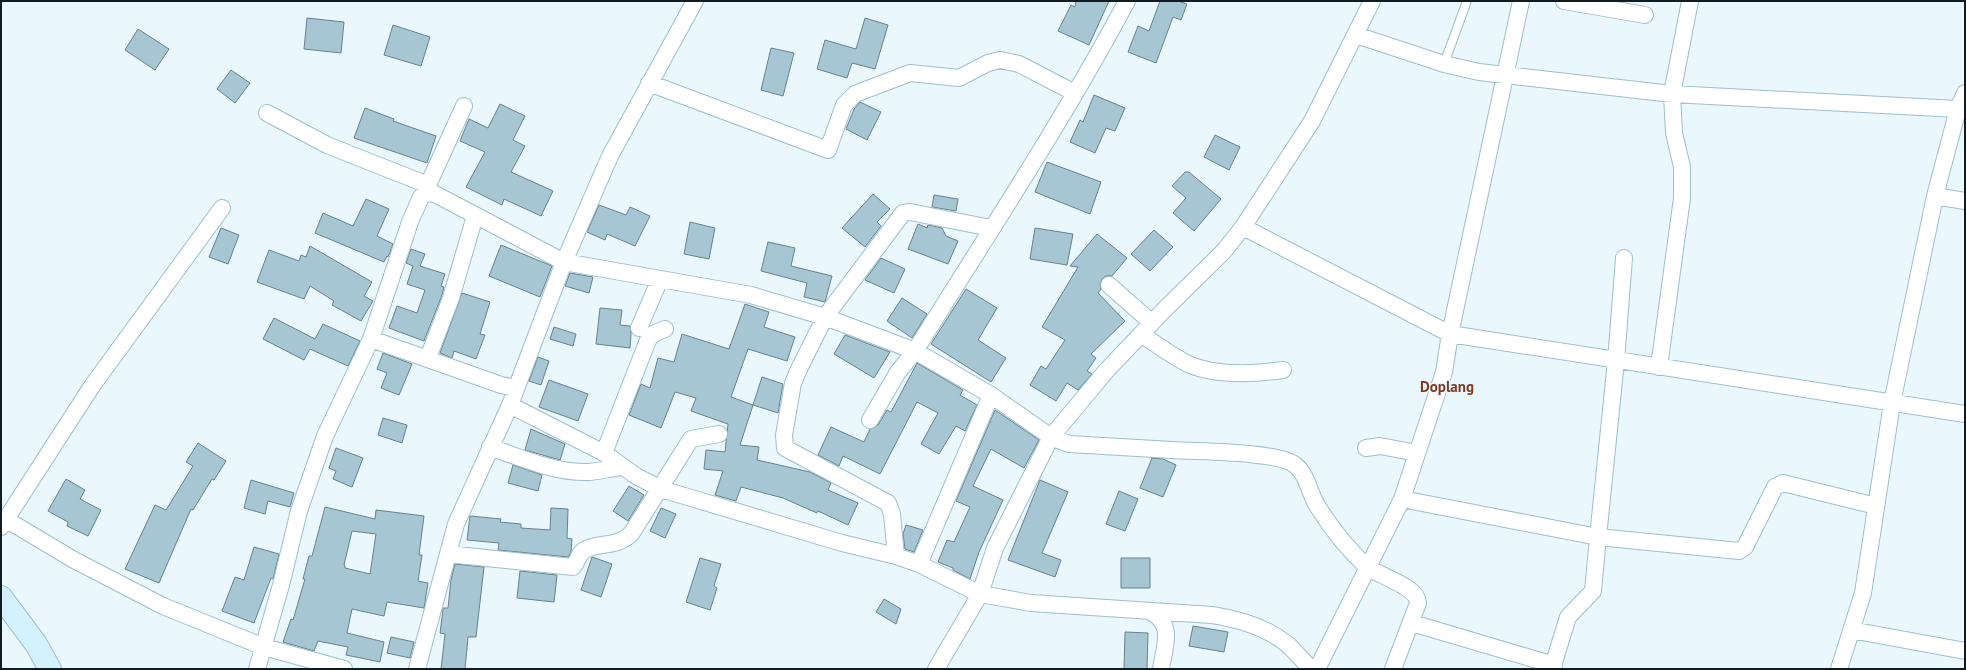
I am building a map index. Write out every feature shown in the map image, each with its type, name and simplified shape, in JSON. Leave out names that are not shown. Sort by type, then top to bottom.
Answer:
[{"type":"street","points":[[417,669],[456,524],[510,405],[564,262],[610,156],[695,1]]},
{"type":"street","points":[[870,420],[898,372],[897,367],[911,350],[991,228],[1075,93],[1128,1]]},
{"type":"street","points":[[936,669],[980,594],[995,548],[1051,437],[1107,370],[1146,328],[1224,251],[1243,227],[1312,121],[1372,1]]},
{"type":"street","points":[[1317,669],[1367,566],[1402,499],[1444,372],[1450,334],[1521,1]]},
{"type":"street","points":[[1564,1],[1645,14]]},
{"type":"street","points":[[1659,367],[1682,198],[1682,167],[1674,133],[1672,94],[1690,1]]},
{"type":"street","points":[[1356,35],[1444,64],[1479,72],[1672,94],[1958,109]]},
{"type":"street","points":[[649,83],[828,150],[844,105],[855,94],[910,74],[959,78],[988,63],[1000,60],[1019,64],[1075,93]]},
{"type":"street","points":[[1839,669],[1863,593],[1892,403],[1934,196],[1958,109],[1965,93]]},
{"type":"street","points":[[257,669],[301,503],[325,436],[371,339],[410,222],[421,197],[427,189],[464,106]]},
{"type":"street","points":[[267,113],[327,145],[427,189],[475,216],[564,262],[751,295],[825,317],[911,350],[991,395],[1051,437],[1069,444],[1241,454],[1289,461],[1300,470],[1312,491],[1317,506],[1338,535],[1367,566],[1414,593],[1418,599],[1412,623],[1393,669]]},
{"type":"street","points":[[1934,196],[1965,201]]},
{"type":"street","points":[[222,208],[170,277],[92,386],[4,523],[163,606],[264,647],[344,669]]},
{"type":"street","points":[[896,556],[892,514],[888,503],[783,446],[793,383],[825,317],[903,213],[910,212],[991,228]]},
{"type":"street","points":[[428,358],[451,298],[475,216]]},
{"type":"street","points":[[1243,227],[1450,334],[1965,414]]},
{"type":"street","points":[[1412,623],[1553,667],[1568,617],[1593,591],[1616,361],[1624,258]]},
{"type":"street","points":[[604,453],[648,340],[653,334],[665,329],[640,324],[660,279]]},
{"type":"street","points":[[1109,285],[1146,328],[1189,364],[1207,369],[1245,373],[1283,370]]},
{"type":"street","points":[[371,339],[501,385],[516,388]]},
{"type":"street","points":[[919,564],[991,395]]},
{"type":"street","points":[[510,405],[604,453],[636,476],[661,489],[842,543],[896,556],[919,564],[980,594],[1031,604],[1212,615],[1250,624],[1286,644],[1311,669]]},
{"type":"street","points":[[448,554],[573,567],[579,555],[585,550],[616,544],[631,534],[661,489],[691,439],[719,434]]},
{"type":"street","points":[[1366,448],[1380,446],[1417,453]]},
{"type":"street","points":[[490,447],[535,463],[557,468],[588,472],[623,466]]},
{"type":"street","points":[[1402,499],[1598,537],[1739,551],[1745,547],[1775,487],[1783,483],[1876,506]]},
{"type":"street","points":[[1,597],[36,644],[50,669]]},
{"type":"street","points":[[1152,612],[1162,619],[1167,628],[1162,669]]},
{"type":"street","points":[[1851,630],[1965,651]]},
{"type":"lane","points":[[1444,64],[1467,1]]},
{"type":"building","points":[[1076,1],[1109,1],[1089,45],[1058,31],[1071,5],[1075,7]]},
{"type":"building","points":[[1160,1],[1178,1],[1187,4],[1181,20],[1173,17],[1156,63],[1128,52],[1138,26],[1149,31]]},
{"type":"building","points":[[307,18],[344,22],[341,53],[304,49]]},
{"type":"building","points":[[865,18],[888,25],[875,69],[852,63],[847,78],[817,69],[825,40],[856,49]]},
{"type":"building","points":[[393,25],[430,37],[421,66],[384,55]]},
{"type":"building","points":[[138,29],[169,49],[155,70],[125,50]]},
{"type":"building","points":[[771,48],[794,53],[783,96],[761,90]]},
{"type":"building","points":[[231,70],[250,83],[235,103],[217,89]]},
{"type":"building","points":[[1094,95],[1125,108],[1115,131],[1106,128],[1095,153],[1070,142],[1080,120],[1083,122]]},
{"type":"building","points":[[860,102],[881,112],[867,140],[846,129],[854,109]]},
{"type":"building","points":[[500,104],[525,116],[513,140],[525,146],[511,172],[553,191],[541,216],[504,199],[502,205],[466,187],[485,152],[460,141],[469,119],[488,128]]},
{"type":"building","points":[[365,108],[394,119],[393,121],[436,136],[427,163],[354,138]]},
{"type":"building","points":[[1215,135],[1240,147],[1229,170],[1204,157]]},
{"type":"building","points":[[1047,162],[1101,182],[1090,214],[1035,192]]},
{"type":"building","points":[[1185,172],[1189,172],[1221,199],[1194,231],[1173,213],[1186,198],[1172,186]]},
{"type":"building","points":[[873,194],[890,209],[877,222],[881,226],[865,247],[842,228]]},
{"type":"building","points":[[934,195],[958,199],[956,211],[932,207]]},
{"type":"building","points":[[366,199],[389,209],[377,236],[393,244],[388,257],[387,256],[384,262],[315,233],[323,213],[353,226]]},
{"type":"building","points":[[599,205],[626,215],[630,207],[650,216],[635,246],[607,234],[605,240],[587,232]]},
{"type":"building","points":[[690,222],[715,228],[709,259],[684,254]]},
{"type":"building","points":[[918,224],[927,228],[928,225],[942,228],[946,236],[958,241],[948,264],[908,249]]},
{"type":"building","points":[[221,228],[239,235],[228,264],[209,257]]},
{"type":"building","points":[[1035,228],[1073,234],[1067,265],[1030,259]]},
{"type":"building","points":[[1154,230],[1173,247],[1150,271],[1131,254]]},
{"type":"building","points":[[1097,234],[1127,258],[1112,276],[1106,276],[1102,279],[1100,284],[1101,289],[1098,293],[1125,321],[1091,354],[1096,358],[1087,371],[1092,374],[1078,390],[1067,383],[1056,401],[1030,385],[1041,366],[1046,369],[1065,340],[1042,327],[1078,267],[1070,266]]},
{"type":"building","points":[[768,242],[795,248],[791,266],[832,276],[825,302],[804,297],[807,283],[761,271]]},
{"type":"building","points":[[501,245],[552,266],[540,297],[489,276]]},
{"type":"building","points":[[310,246],[372,282],[364,296],[373,301],[361,321],[332,305],[334,301],[310,286],[304,299],[257,282],[269,250],[299,261],[301,255],[306,257]]},
{"type":"building","points":[[411,249],[425,254],[420,266],[445,274],[441,286],[444,287],[442,295],[424,341],[389,328],[397,306],[417,313],[425,290],[407,284],[413,266],[406,263]]},
{"type":"building","points":[[881,258],[905,269],[894,293],[865,280]]},
{"type":"building","points":[[570,273],[593,277],[589,293],[565,286]]},
{"type":"building","points":[[966,289],[997,308],[978,340],[1006,358],[991,382],[931,344]]},
{"type":"building","points":[[462,293],[490,302],[480,334],[485,335],[476,359],[454,351],[452,358],[440,353]]},
{"type":"building","points":[[902,298],[927,314],[912,338],[887,321]]},
{"type":"building","points":[[745,304],[769,312],[764,327],[795,337],[787,361],[748,349],[731,397],[753,405],[740,445],[759,447],[757,460],[810,472],[831,483],[828,490],[858,503],[848,525],[818,511],[817,513],[783,498],[741,487],[736,501],[715,495],[723,471],[704,469],[706,450],[725,452],[728,424],[691,411],[696,398],[675,392],[661,428],[629,415],[641,384],[650,388],[658,358],[674,362],[682,334],[729,349]]},
{"type":"building","points":[[600,308],[622,310],[620,325],[630,326],[630,348],[596,344]]},
{"type":"building","points":[[274,318],[315,339],[323,324],[360,341],[348,366],[310,349],[304,360],[263,339]]},
{"type":"building","points":[[554,327],[576,334],[573,346],[550,339]]},
{"type":"building","points":[[845,335],[890,352],[874,378],[834,354]]},
{"type":"building","points":[[383,353],[412,364],[399,395],[381,388],[387,373],[377,369]]},
{"type":"building","points":[[538,357],[549,361],[541,385],[529,381]]},
{"type":"building","points":[[917,363],[963,390],[960,395],[977,405],[965,431],[956,426],[939,454],[921,444],[938,413],[917,402],[880,474],[843,456],[839,466],[818,455],[831,427],[864,442],[870,429],[878,425],[887,410],[891,412]]},
{"type":"building","points":[[762,377],[783,384],[778,413],[753,405]]},
{"type":"building","points":[[549,380],[588,394],[578,421],[539,407]]},
{"type":"building","points":[[995,410],[1039,440],[1024,468],[991,449],[973,486],[1003,500],[979,552],[970,579],[953,570],[953,568],[938,562],[947,540],[954,542],[970,507],[956,501]]},
{"type":"building","points":[[383,418],[407,425],[402,443],[378,435]]},
{"type":"building","points":[[531,429],[565,444],[560,460],[525,450]]},
{"type":"building","points":[[198,443],[226,461],[214,480],[212,479],[193,510],[191,509],[159,583],[125,569],[155,505],[166,510],[193,466],[186,462]]},
{"type":"building","points":[[336,448],[363,458],[352,487],[333,479],[336,471],[329,468]]},
{"type":"building","points":[[1152,458],[1163,459],[1176,465],[1163,497],[1140,488]]},
{"type":"building","points":[[513,465],[542,475],[538,491],[508,483]]},
{"type":"building","points":[[66,479],[85,490],[80,499],[101,510],[88,536],[67,526],[68,522],[48,511]]},
{"type":"building","points":[[251,480],[294,493],[290,507],[268,501],[265,514],[244,508]]},
{"type":"building","points":[[1040,480],[1068,492],[1042,553],[1061,560],[1055,577],[1008,560]]},
{"type":"building","points":[[629,486],[644,495],[628,521],[613,511]]},
{"type":"building","points":[[1119,491],[1138,499],[1125,531],[1106,524]]},
{"type":"building","points":[[325,507],[375,519],[376,510],[424,516],[419,555],[422,555],[418,581],[428,583],[424,608],[387,602],[384,616],[352,609],[347,633],[384,642],[380,662],[346,655],[348,647],[318,641],[314,651],[283,642],[291,619],[293,620],[305,579],[303,579],[309,556],[312,556]],"holes":[[[352,531],[376,534],[370,574],[345,568],[344,565]]]},
{"type":"building","points":[[551,508],[568,509],[567,538],[572,539],[571,552],[568,557],[498,550],[499,543],[467,540],[470,516],[501,519],[500,522],[521,524],[521,528],[550,530]]},
{"type":"building","points":[[661,508],[676,514],[665,538],[650,531]]},
{"type":"building","points":[[906,525],[923,530],[914,552],[905,549],[903,534]]},
{"type":"building","points":[[254,547],[279,554],[273,579],[271,578],[254,623],[222,611],[235,577],[244,580]]},
{"type":"building","points":[[592,557],[612,564],[601,597],[581,590]]},
{"type":"building","points":[[700,558],[721,564],[714,586],[717,588],[710,610],[686,602]]},
{"type":"building","points":[[1121,558],[1150,558],[1150,588],[1121,588]]},
{"type":"building","points":[[455,564],[484,567],[476,637],[468,637],[465,669],[441,669],[445,634],[440,633],[443,608],[448,608],[451,580]]},
{"type":"building","points":[[520,571],[557,575],[554,602],[517,598]]},
{"type":"building","points":[[884,599],[901,609],[896,624],[876,612]]},
{"type":"building","points":[[1193,626],[1228,632],[1224,652],[1189,646]]},
{"type":"building","points":[[1125,632],[1148,633],[1147,669],[1124,669]]},
{"type":"building","points":[[391,637],[414,642],[410,658],[387,653]]},
{"type":"district","name":"Doplang","points":[[1447,387]]}]
